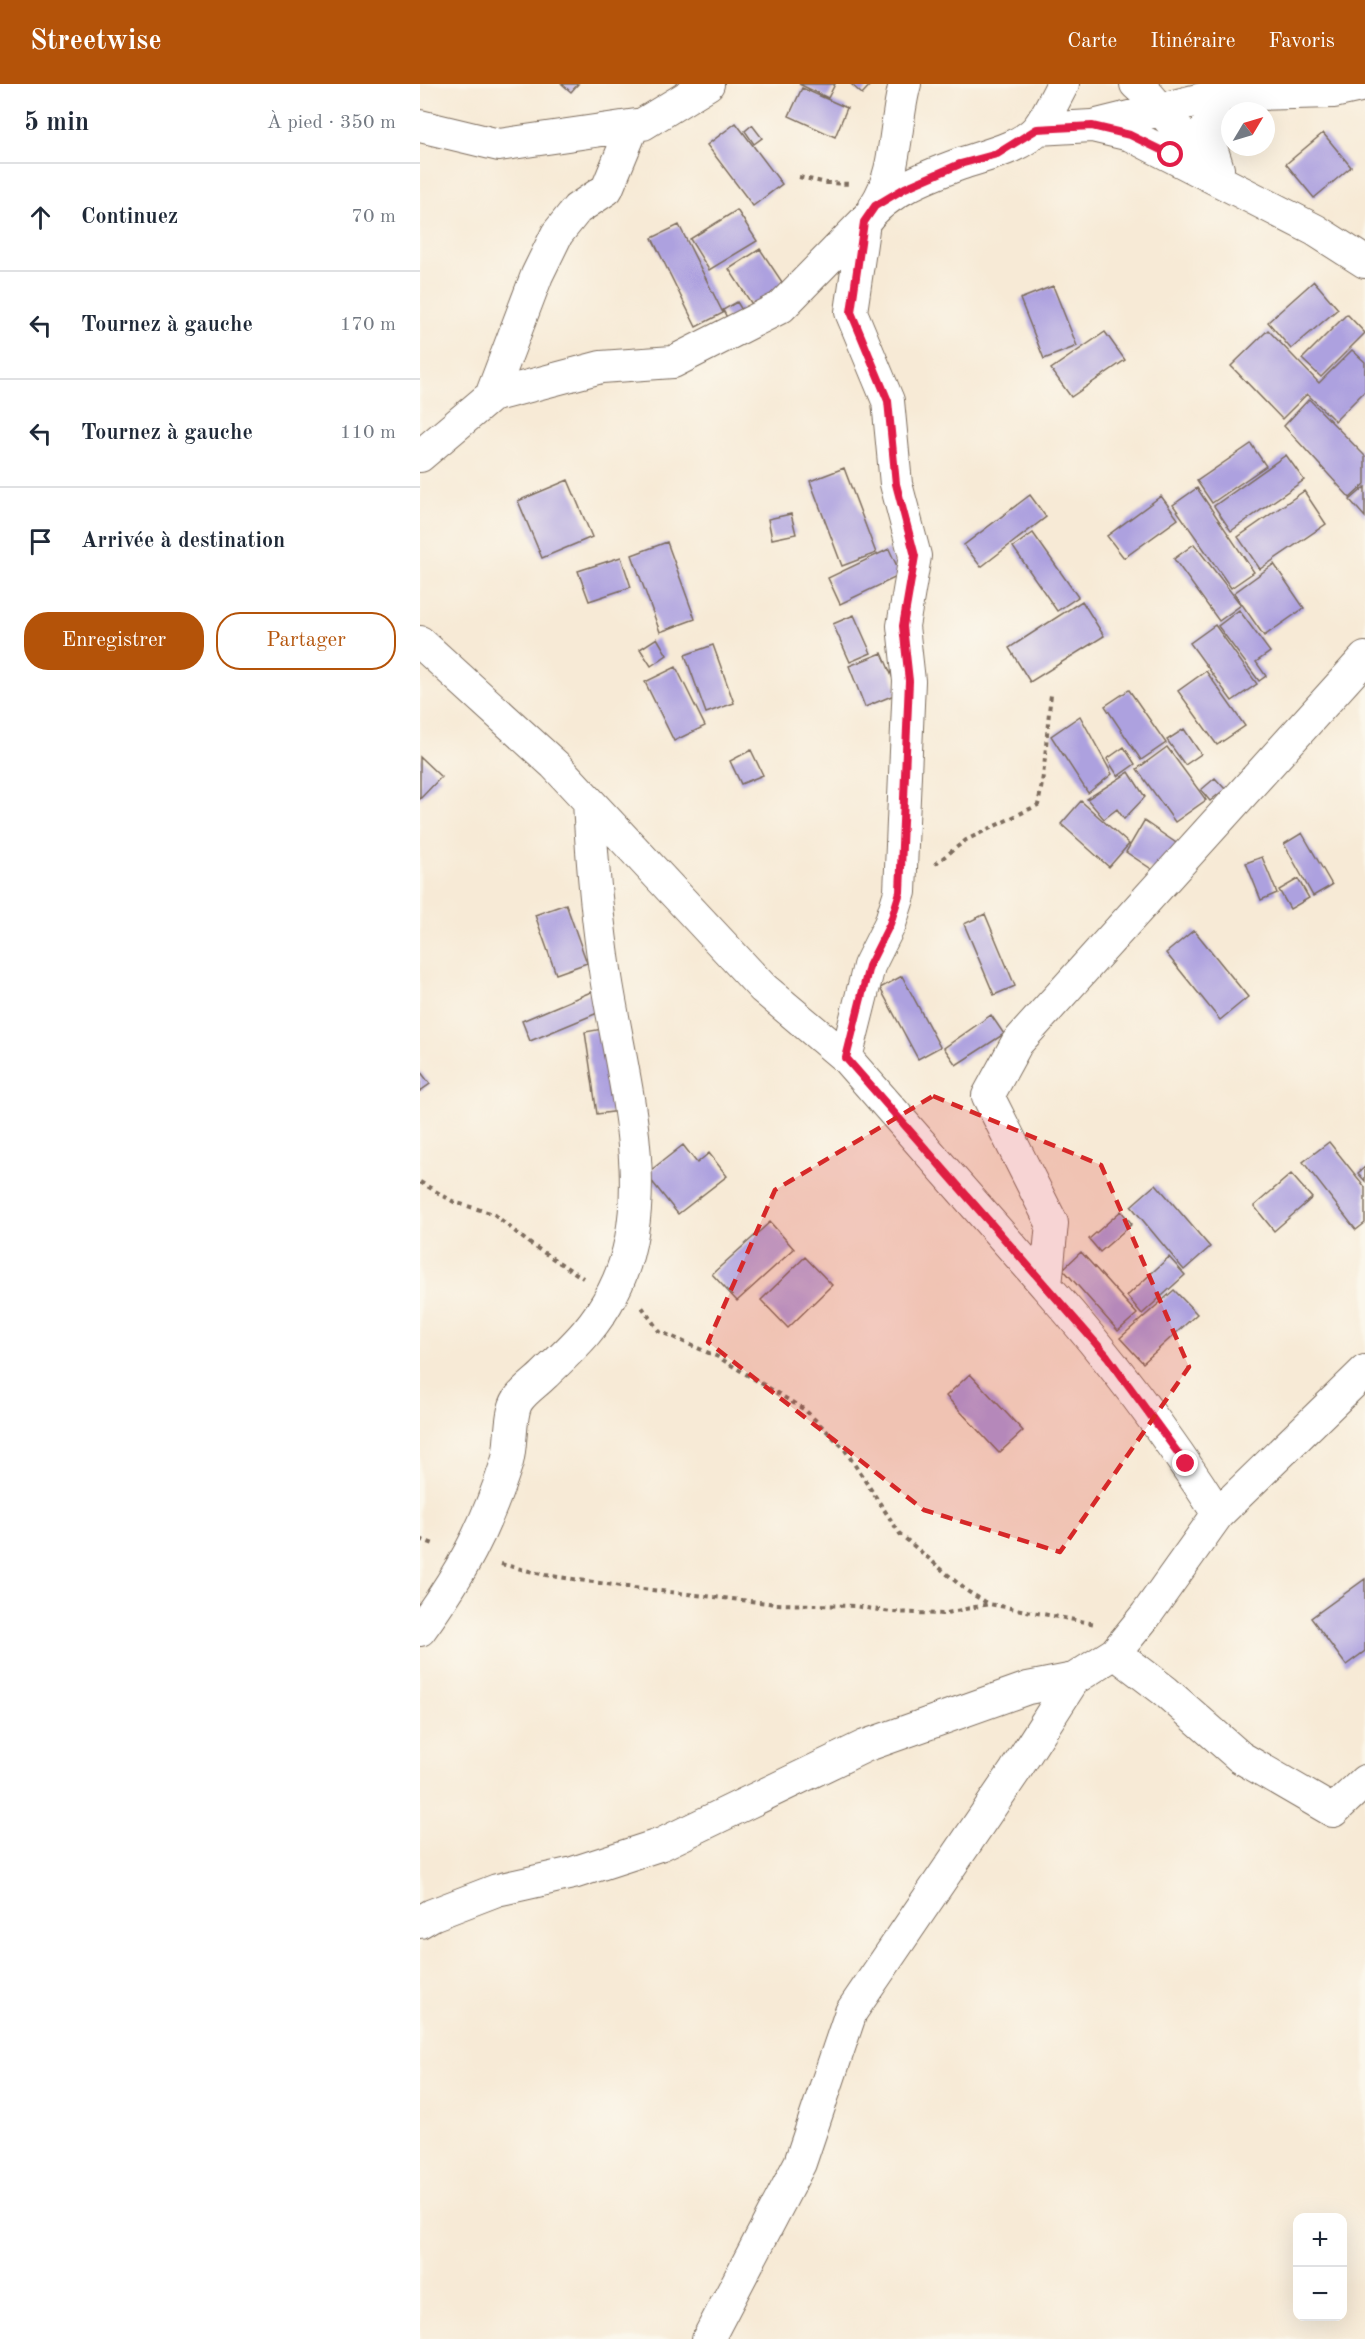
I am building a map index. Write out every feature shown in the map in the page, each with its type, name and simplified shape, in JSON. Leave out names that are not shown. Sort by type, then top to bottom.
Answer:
[{"type":"street","points":[[420,126],[499,145],[633,126],[643,124],[708,84]]},
{"type":"street","points":[[846,1058],[869,966],[890,924],[900,892],[909,681],[903,626],[915,556],[896,484],[888,401],[851,312],[874,205],[905,84]]},
{"type":"street","points":[[420,456],[491,396],[601,367],[673,362],[781,307],[874,205],[905,188],[960,164],[997,154],[1037,129],[1063,84]]},
{"type":"street","points":[[1136,84],[1156,97],[1223,183]]},
{"type":"street","points":[[1092,126],[1170,90],[1334,92],[1365,85]]},
{"type":"street","points":[[1220,89],[1206,131],[1223,183]]},
{"type":"street","points":[[491,396],[537,275],[557,234],[577,209],[607,189],[633,126]]},
{"type":"street","points":[[1037,129],[1092,126],[1130,135],[1315,230],[1365,262]]},
{"type":"street","points":[[420,642],[555,765],[763,988],[846,1058],[1107,1356],[1186,1464],[1218,1514]]},
{"type":"street","points":[[1046,1286],[1052,1223],[988,1096],[1017,1043],[1365,658]]},
{"type":"street","points":[[420,1630],[469,1556],[490,1514],[508,1458],[517,1401],[591,1329],[611,1296],[631,1249],[635,1188],[630,1109],[607,978],[594,882],[589,802]]},
{"type":"street","points":[[708,2339],[800,2163],[851,2012],[1015,1771],[1074,1679],[1123,1642],[1218,1514],[1365,1371]]},
{"type":"street","points":[[1123,1642],[1165,1691],[1240,1757],[1333,1811],[1365,1781]]},
{"type":"street","points":[[420,1922],[432,1914],[497,1890],[573,1873],[662,1844],[865,1746],[1029,1688],[1074,1679]]},
{"type":"path","points":[[799,177],[827,183],[874,205]]},
{"type":"path","points":[[928,868],[966,840],[1038,805],[1046,768],[1045,736],[1051,695]]},
{"type":"path","points":[[420,1182],[454,1202],[494,1214],[530,1243],[611,1296],[639,1303],[659,1330],[718,1356],[805,1410],[843,1447],[900,1534],[967,1591],[989,1604],[1123,1642]]},
{"type":"path","points":[[420,1539],[469,1556],[545,1575],[776,1604],[854,1606],[891,1612],[942,1614],[989,1604]]},
{"type":"highlighted area","points":[[933,1096],[1101,1165],[1189,1367],[1060,1552],[924,1510],[708,1342],[775,1190]]},
{"type":"building","points":[[562,84],[578,84],[571,92]]},
{"type":"building","points":[[799,84],[835,84],[828,98]]},
{"type":"building","points":[[851,84],[871,84],[862,94]]},
{"type":"building","points":[[802,88],[847,108],[835,137],[789,116]]},
{"type":"building","points":[[736,123],[782,184],[753,206],[707,145]]},
{"type":"building","points":[[752,125],[762,138],[754,144],[745,131]]},
{"type":"building","points":[[1323,133],[1351,167],[1314,198],[1286,164]]},
{"type":"building","points":[[737,210],[757,241],[709,270],[690,239]]},
{"type":"building","points":[[679,225],[723,313],[696,327],[652,238]]},
{"type":"building","points":[[760,249],[784,285],[753,306],[729,269]]},
{"type":"building","points":[[1314,281],[1338,309],[1291,349],[1268,322]]},
{"type":"building","points":[[1053,286],[1077,346],[1044,359],[1020,299]]},
{"type":"building","points":[[737,302],[745,315],[730,323],[723,310]]},
{"type":"building","points":[[1347,314],[1365,333],[1321,377],[1302,359]]},
{"type":"building","points":[[1268,330],[1319,383],[1352,350],[1365,362],[1365,391],[1335,421],[1307,394],[1282,419],[1231,366]]},
{"type":"building","points":[[1105,332],[1125,360],[1071,397],[1051,369]]},
{"type":"building","points":[[1309,399],[1365,456],[1365,484],[1350,498],[1284,426]]},
{"type":"building","points":[[1251,444],[1266,466],[1212,503],[1197,481]]},
{"type":"building","points":[[1286,455],[1304,480],[1231,531],[1214,506]]},
{"type":"building","points":[[844,468],[876,553],[842,566],[810,481]]},
{"type":"building","points":[[568,480],[592,537],[542,558],[518,501]]},
{"type":"building","points":[[1365,487],[1365,517],[1350,500]]},
{"type":"building","points":[[1197,488],[1254,572],[1231,588],[1173,505]]},
{"type":"building","points":[[1304,491],[1326,524],[1260,569],[1238,537]]},
{"type":"building","points":[[1030,495],[1046,517],[981,567],[964,545]]},
{"type":"building","points":[[1161,496],[1178,519],[1124,558],[1107,536]]},
{"type":"building","points":[[791,514],[796,534],[772,539],[768,519]]},
{"type":"building","points":[[1033,533],[1078,597],[1057,611],[1013,547]]},
{"type":"building","points":[[667,542],[695,619],[660,632],[632,555]]},
{"type":"building","points":[[1194,544],[1241,605],[1219,621],[1174,559]]},
{"type":"building","points":[[889,549],[901,575],[840,604],[828,578]]},
{"type":"building","points":[[621,557],[631,587],[589,601],[578,571]]},
{"type":"building","points":[[1274,564],[1304,608],[1264,636],[1234,593]]},
{"type":"building","points":[[1082,601],[1104,636],[1030,682],[1009,648]]},
{"type":"building","points":[[1239,610],[1270,652],[1256,662],[1266,676],[1259,681],[1218,626]]},
{"type":"building","points":[[854,615],[871,653],[850,662],[833,624]]},
{"type":"building","points":[[1215,625],[1257,684],[1232,701],[1190,643]]},
{"type":"building","points":[[657,638],[667,655],[651,666],[640,649]]},
{"type":"building","points":[[713,645],[734,703],[706,713],[685,655]]},
{"type":"building","points":[[882,653],[899,693],[865,707],[849,666]]},
{"type":"building","points":[[676,667],[705,726],[674,741],[645,682]]},
{"type":"building","points":[[1206,671],[1245,726],[1217,745],[1178,691]]},
{"type":"building","points":[[1129,690],[1166,743],[1141,760],[1105,706]]},
{"type":"building","points":[[1080,716],[1112,774],[1088,793],[1051,736]]},
{"type":"building","points":[[1184,729],[1201,754],[1185,765],[1167,740]]},
{"type":"building","points":[[1124,747],[1135,764],[1118,776],[1107,759]]},
{"type":"building","points":[[1167,747],[1206,800],[1175,822],[1137,769]]},
{"type":"building","points":[[751,750],[763,775],[741,784],[730,761]]},
{"type":"building","points":[[420,757],[441,777],[420,799]]},
{"type":"building","points":[[1129,772],[1145,797],[1124,819],[1117,809],[1104,819],[1087,799]]},
{"type":"building","points":[[1215,778],[1225,789],[1210,801],[1201,790]]},
{"type":"building","points":[[1081,801],[1129,844],[1109,867],[1061,824]]},
{"type":"building","points":[[1144,821],[1182,847],[1162,876],[1126,852]]},
{"type":"building","points":[[1302,833],[1332,885],[1313,896],[1284,844]]},
{"type":"building","points":[[1262,857],[1277,893],[1261,900],[1246,863]]},
{"type":"building","points":[[1298,879],[1309,898],[1290,909],[1279,890]]},
{"type":"building","points":[[566,904],[587,963],[556,974],[535,915]]},
{"type":"building","points":[[985,914],[1015,986],[994,995],[964,924]]},
{"type":"building","points":[[1194,930],[1248,997],[1220,1020],[1166,953]]},
{"type":"building","points":[[902,976],[940,1047],[918,1059],[880,988]]},
{"type":"building","points":[[598,989],[607,1009],[530,1041],[522,1021]]},
{"type":"building","points":[[991,1015],[1004,1034],[956,1065],[944,1048]]},
{"type":"building","points":[[608,1028],[620,1111],[597,1114],[585,1032]]},
{"type":"building","points":[[420,1071],[430,1084],[420,1091]]},
{"type":"building","points":[[1329,1142],[1365,1187],[1365,1223],[1356,1230],[1303,1162]]},
{"type":"building","points":[[683,1145],[697,1163],[709,1153],[727,1176],[678,1214],[646,1174]]},
{"type":"building","points":[[1365,1167],[1365,1181],[1358,1173]]},
{"type":"building","points":[[1291,1174],[1312,1198],[1274,1231],[1254,1206]]},
{"type":"building","points":[[1156,1184],[1210,1247],[1184,1270],[1131,1206]]},
{"type":"building","points":[[1121,1211],[1132,1224],[1100,1252],[1089,1239]]},
{"type":"building","points":[[770,1222],[794,1249],[737,1301],[712,1274]]},
{"type":"building","points":[[1081,1252],[1137,1314],[1118,1331],[1063,1269]]},
{"type":"building","points":[[805,1257],[832,1285],[788,1328],[761,1300]]},
{"type":"building","points":[[1169,1257],[1185,1275],[1142,1314],[1127,1296]]},
{"type":"building","points":[[1174,1290],[1197,1314],[1143,1363],[1120,1338]]},
{"type":"building","points":[[970,1374],[1023,1431],[999,1453],[946,1396]]},
{"type":"building","points":[[1365,1579],[1365,1651],[1346,1665],[1311,1618]]},
{"type":"route","points":[[1171,155],[1130,135],[1092,126],[1037,129],[997,154],[960,164],[905,188],[875,206],[864,222],[851,312],[888,401],[895,451],[896,484],[910,529],[915,556],[903,626],[909,681],[903,764],[900,892],[890,924],[869,966],[846,1058],[1107,1356],[1186,1464]]}]
